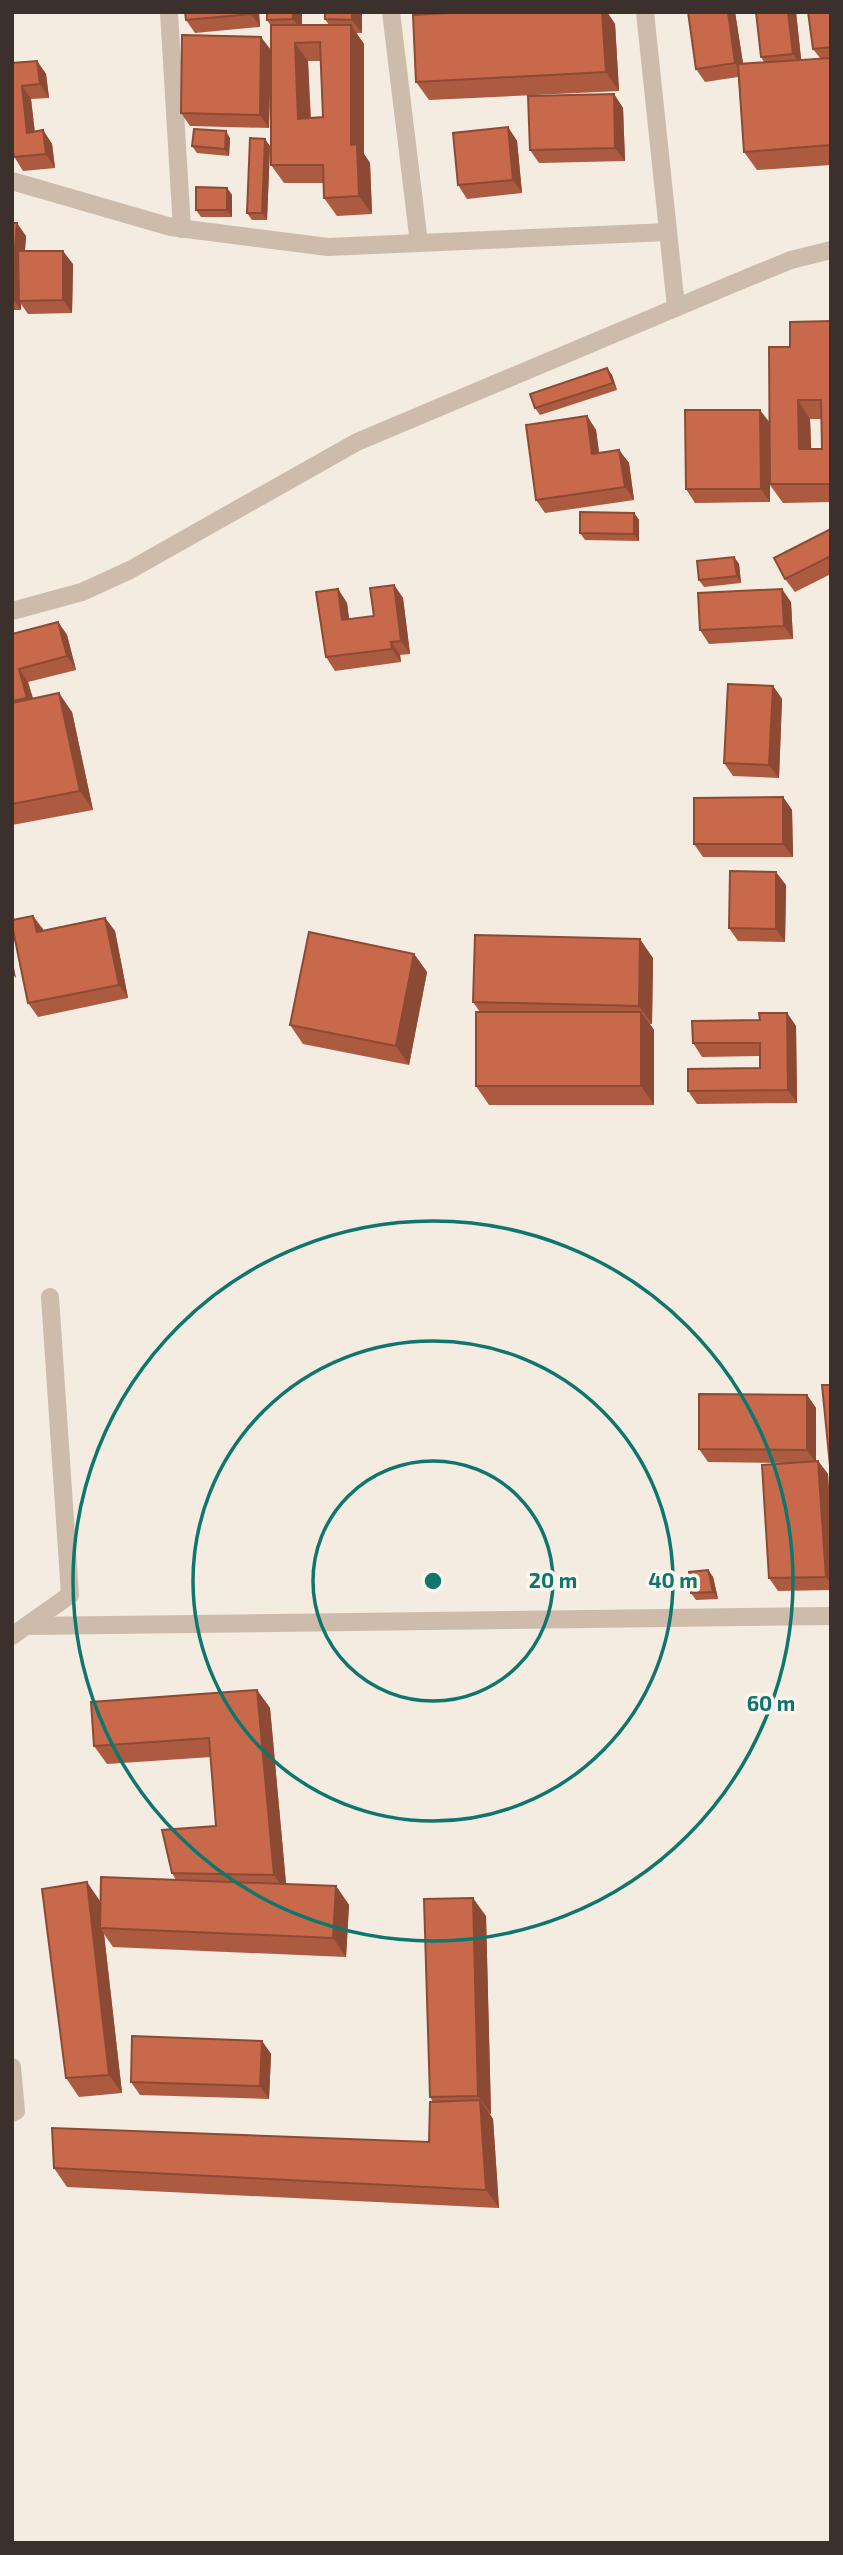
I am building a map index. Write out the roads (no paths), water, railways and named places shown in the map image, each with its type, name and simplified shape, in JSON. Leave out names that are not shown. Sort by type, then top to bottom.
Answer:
[{"type":"street","points":[[169,12],[182,229]]},
{"type":"street","points":[[391,12],[419,243]]},
{"type":"street","points":[[645,12],[676,307]]},
{"type":"street","points":[[12,181],[182,229],[328,247],[668,232]]},
{"type":"street","points":[[12,611],[82,592],[130,570],[357,442],[792,260],[831,250]]},
{"type":"street","points":[[19,1631],[70,1595],[50,1297]]},
{"type":"street","points":[[19,1631],[831,1616]]},
{"type":"street","points":[[12,2067],[16,2110],[12,2113]]}]
